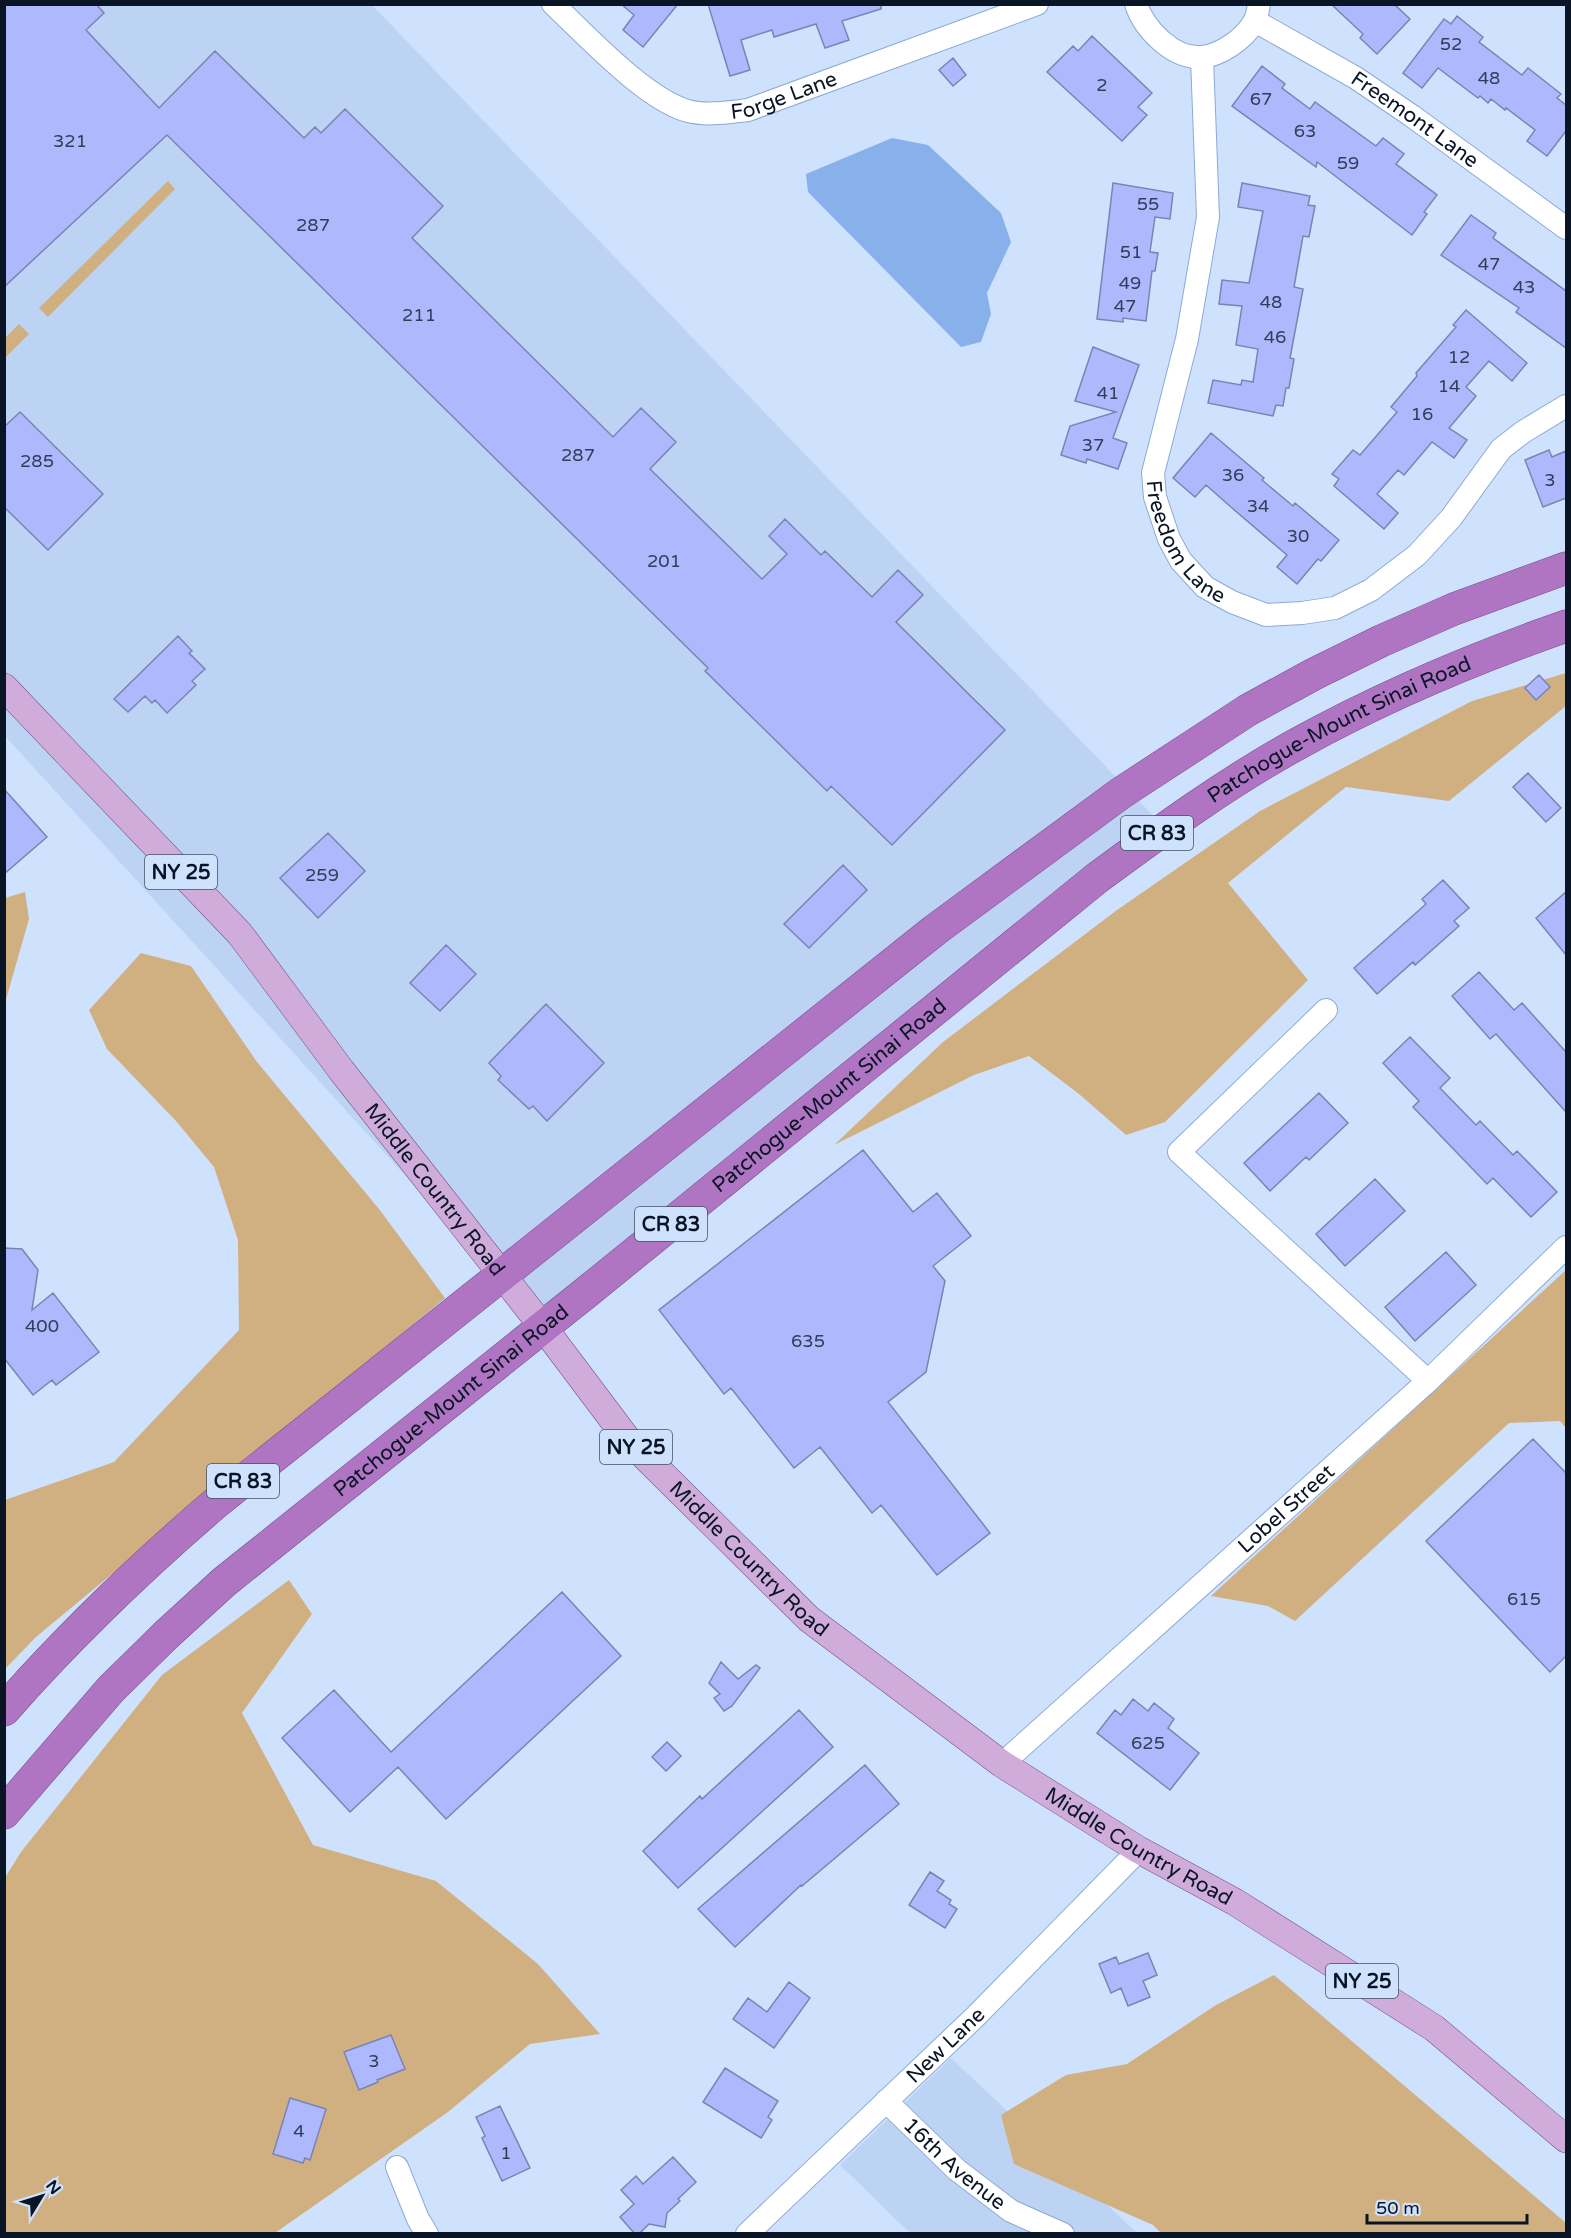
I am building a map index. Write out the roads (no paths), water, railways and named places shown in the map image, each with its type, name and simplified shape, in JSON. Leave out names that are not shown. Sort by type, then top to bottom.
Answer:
[{"type":"highway","name":"CR 83","points":[[4,1710],[71,1637],[173,1539],[234,1488],[501,1273],[935,930],[1121,793],[1187,748],[1258,705],[1381,641],[1454,609],[1566,568]]},
{"type":"highway","name":"Patchogue-Mount Sinai Road","points":[[4,1813],[111,1689],[182,1620],[298,1522],[543,1327],[1097,878],[1165,828],[1298,743],[1366,708],[1513,645],[1566,626]]},
{"type":"main road","name":"Middle Country Road","points":[[4,687],[240,934],[341,1070],[543,1327],[628,1440],[809,1619],[1002,1764],[1138,1850],[1235,1902],[1434,2028],[1566,2139]]},
{"type":"street","name":"Forge Lane","points":[[553,4],[659,99],[687,111],[721,113],[748,110],[1037,4]]},
{"type":"street","points":[[1136,4],[1150,30],[1163,43],[1189,56],[1202,58],[1228,47],[1243,35],[1257,13]]},
{"type":"street","name":"Freemont Lane","points":[[1257,13],[1356,78],[1566,228]]},
{"type":"street","name":"Freedom Lane","points":[[1202,58],[1208,218],[1187,339],[1153,472],[1155,497],[1169,539],[1181,561],[1205,587],[1232,602],[1266,615],[1302,614],[1335,608],[1371,590],[1417,555],[1451,518],[1502,449],[1523,432],[1566,406]]},
{"type":"street","points":[[1326,1010],[1179,1152],[1428,1381]]},
{"type":"street","name":"Lobel Street","points":[[1002,1764],[1428,1381],[1566,1246]]},
{"type":"street","name":"New Lane","points":[[747,2234],[976,2016],[1138,1850]]},
{"type":"street","name":"16th Avenue","points":[[886,2101],[966,2177],[1011,2211],[1063,2234]]},
{"type":"street","points":[[397,2167],[427,2234]]},
{"type":"water","points":[[892,138],[928,145],[1001,213],[1011,242],[987,293],[991,314],[981,342],[961,347],[808,192],[806,174]]}]
